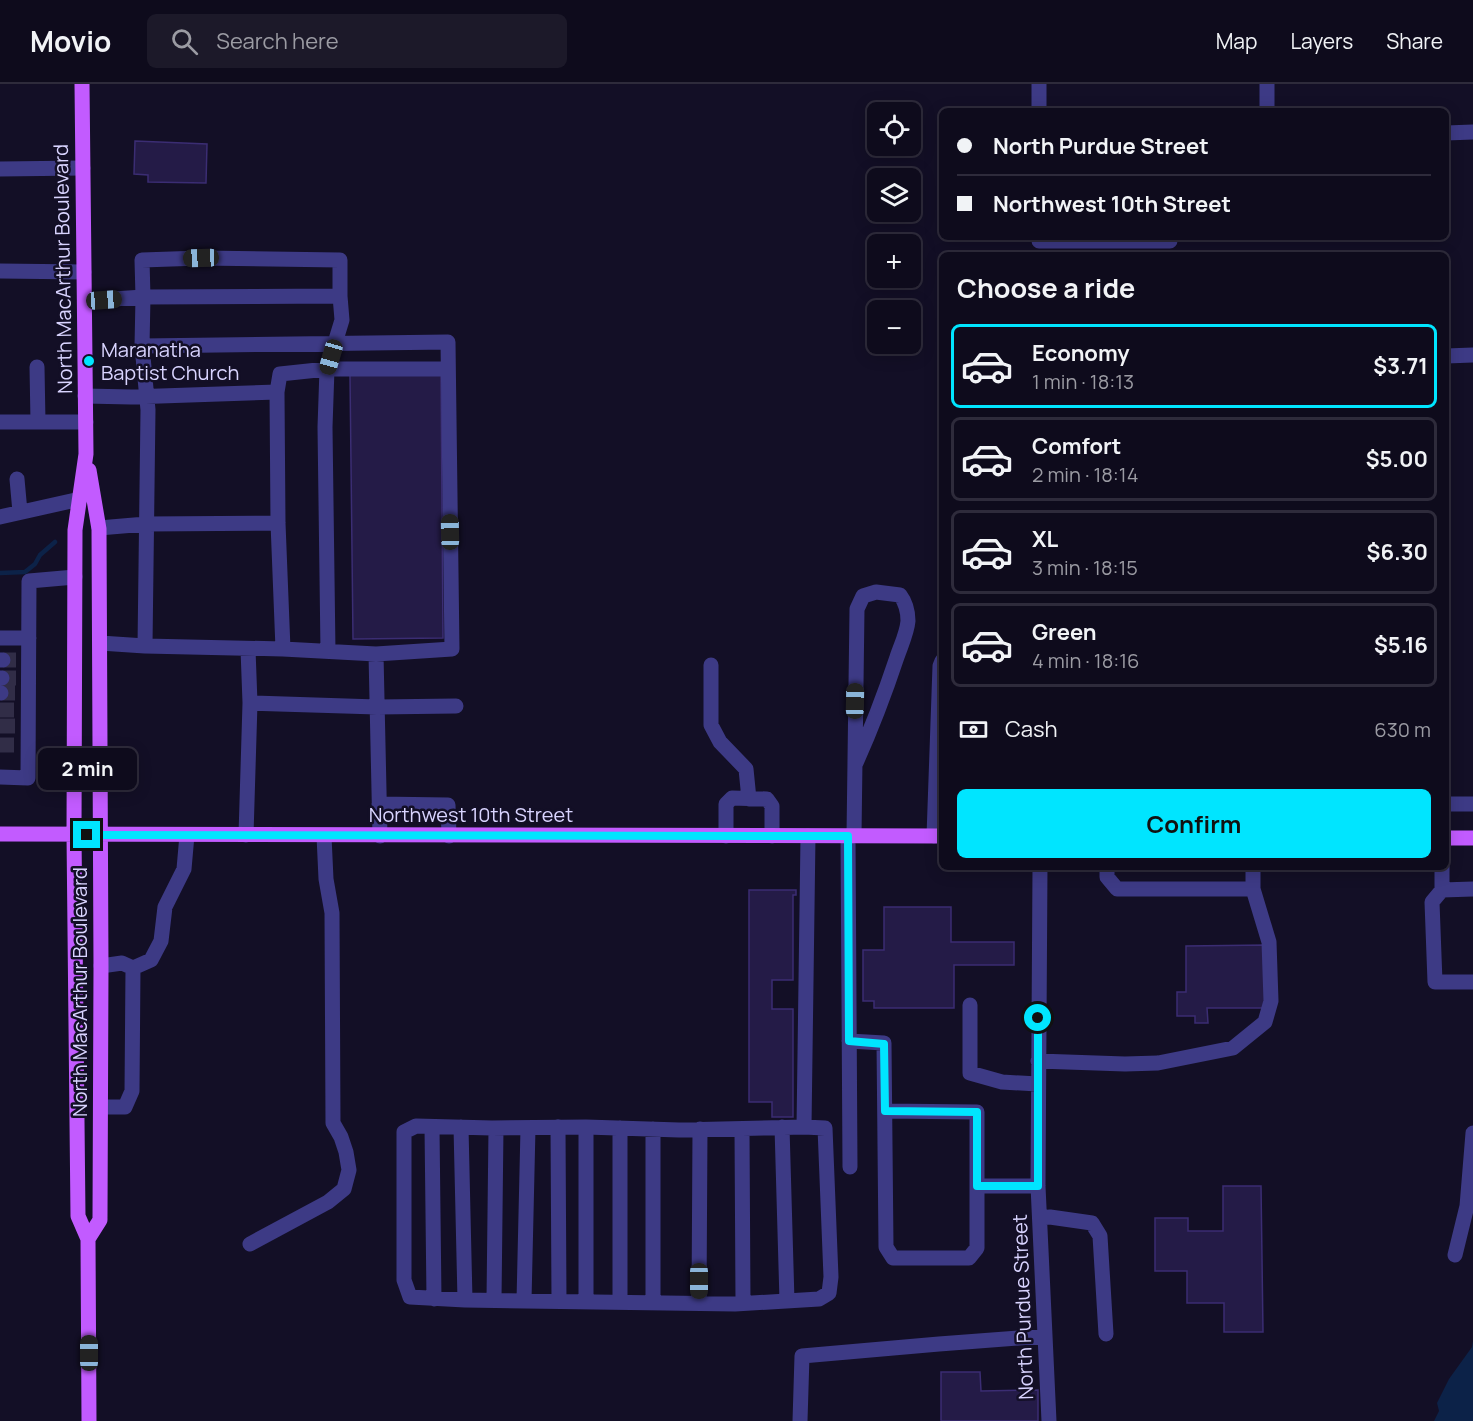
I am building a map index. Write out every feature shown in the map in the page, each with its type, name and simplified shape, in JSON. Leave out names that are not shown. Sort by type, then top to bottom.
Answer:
[{"type":"main road","name":"North MacArthur Boulevard","points":[[82,84],[86,454],[75,530],[74,835],[78,1216],[88,1239],[89,1421]]},
{"type":"main road","name":"North MacArthur Boulevard","points":[[86,454],[99,528],[101,966],[100,1220],[88,1239]]},
{"type":"main road","name":"Northwest 10th Street","points":[[0,834],[938,836]]},
{"type":"main road","points":[[1449,838],[1473,838]]},
{"type":"street","points":[[1039,84],[1039,108]]},
{"type":"street","points":[[1267,84],[1267,108]]},
{"type":"street","points":[[1449,133],[1473,132]]},
{"type":"street","points":[[0,169],[83,168]]},
{"type":"street","points":[[1039,244],[1170,244]]},
{"type":"street","points":[[145,646],[147,395],[142,346],[142,260],[201,258],[340,260],[342,320],[327,369],[325,427],[328,651]]},
{"type":"street","points":[[0,271],[84,272]]},
{"type":"street","points":[[85,301],[143,297],[340,296]]},
{"type":"street","points":[[100,643],[376,654],[452,649],[448,342],[142,346]]},
{"type":"street","points":[[1449,356],[1473,355]]},
{"type":"street","points":[[37,367],[38,422]]},
{"type":"street","points":[[283,649],[278,523],[277,392],[280,374],[327,369],[448,369]]},
{"type":"street","points":[[86,396],[131,397],[277,392]]},
{"type":"street","points":[[0,422],[86,422]]},
{"type":"street","points":[[17,479],[20,512]]},
{"type":"street","points":[[0,517],[80,499]]},
{"type":"street","points":[[99,528],[146,524],[278,523]]},
{"type":"street","points":[[0,777],[28,778],[21,745],[21,718],[11,686],[12,660],[28,638],[29,581],[75,577]]},
{"type":"street","points":[[850,1167],[851,836],[855,765],[857,609],[863,596],[876,592],[900,595],[906,603],[908,624],[864,747],[855,765]]},
{"type":"street","points":[[0,638],[28,638]]},
{"type":"street","points":[[246,835],[250,703],[248,649]]},
{"type":"street","points":[[376,654],[380,836]]},
{"type":"street","points":[[711,665],[711,725],[720,742],[747,769],[749,799]]},
{"type":"street","points":[[250,703],[377,707],[456,706]]},
{"type":"street","points":[[938,836],[939,774]]},
{"type":"street","points":[[726,836],[726,804],[732,798],[767,799],[772,806],[772,836]]},
{"type":"street","points":[[380,804],[448,805],[449,836]]},
{"type":"street","points":[[1449,804],[1473,804]]},
{"type":"street","points":[[101,966],[122,963],[133,968],[151,960],[160,941],[165,907],[184,869],[187,835]]},
{"type":"street","points":[[250,1244],[328,1202],[344,1189],[349,1170],[341,1137],[333,1123],[332,913],[326,879],[324,836]]},
{"type":"street","points":[[804,1127],[808,836]]},
{"type":"street","name":"North Purdue Street","points":[[1040,870],[1038,1186],[1048,1421]]},
{"type":"street","points":[[1107,870],[1107,877],[1117,889],[1253,889]]},
{"type":"street","points":[[1038,1061],[1158,1063],[1233,1048],[1265,1022],[1270,1001],[1269,942],[1253,889],[1253,870]]},
{"type":"street","points":[[1442,870],[1442,890],[1432,902],[1435,982],[1473,982]]},
{"type":"street","points":[[1442,890],[1473,889]]},
{"type":"street","points":[[101,1107],[125,1107],[132,1091],[133,968]]},
{"type":"street","points":[[970,1005],[970,1073],[1002,1082],[1038,1084]]},
{"type":"street","points":[[849,1041],[884,1044],[886,1247],[894,1258],[969,1258],[977,1248],[977,1112],[885,1111]]},
{"type":"street","points":[[416,1126],[653,1129],[804,1127],[825,1128],[831,1277],[829,1293],[819,1299],[699,1303],[465,1300],[410,1297],[404,1280],[404,1132],[416,1126]]},
{"type":"street","points":[[432,1127],[434,1299]]},
{"type":"street","points":[[461,1127],[465,1300]]},
{"type":"street","points":[[558,1127],[558,1301]]},
{"type":"street","points":[[586,1127],[586,1301]]},
{"type":"street","points":[[782,1127],[787,1301]]},
{"type":"street","points":[[494,1300],[496,1128]]},
{"type":"street","points":[[524,1301],[528,1128]]},
{"type":"street","points":[[620,1128],[620,1302]]},
{"type":"street","points":[[742,1128],[743,1303]]},
{"type":"street","points":[[653,1129],[653,1302]]},
{"type":"street","points":[[699,1303],[700,1129]]},
{"type":"street","points":[[1455,1255],[1467,1206],[1473,1133]]},
{"type":"street","points":[[977,1186],[1038,1186]]},
{"type":"street","points":[[1040,1218],[1050,1217],[1092,1223],[1100,1236],[1106,1334]]},
{"type":"street","points":[[800,1421],[802,1356],[1045,1336]]},
{"type":"water","points":[[1473,1341],[1473,1421],[1434,1421],[1439,1411],[1437,1403],[1449,1379],[1472,1347]]},
{"type":"building","points":[[135,141],[207,144],[206,183],[148,182],[148,175],[134,174]]},
{"type":"building","points":[[441,374],[443,638],[353,639],[350,375]]},
{"type":"building","points":[[749,890],[796,890],[796,895],[793,895],[793,980],[772,980],[772,1009],[793,1009],[793,1117],[772,1117],[772,1102],[749,1102]]},
{"type":"building","points":[[884,907],[951,907],[951,942],[1014,942],[1014,965],[954,965],[954,1008],[874,1008],[874,1001],[863,1001],[863,950],[884,950]]},
{"type":"building","points":[[1266,945],[1266,1008],[1207,1008],[1208,1023],[1195,1023],[1195,1016],[1177,1016],[1177,992],[1186,992],[1186,946]]},
{"type":"building","points":[[1223,1186],[1261,1186],[1263,1332],[1224,1332],[1224,1303],[1187,1303],[1187,1271],[1155,1271],[1155,1218],[1188,1218],[1188,1231],[1223,1231]]},
{"type":"building","points":[[941,1372],[980,1372],[981,1391],[1038,1390],[1038,1421],[941,1421]]},
{"type":"waterway","points":[[0,573],[25,572],[55,542]]},
{"type":"tunnel","points":[[3,660],[16,660]]},
{"type":"tunnel","points":[[2,678],[16,678]]},
{"type":"tunnel","points":[[1,693],[15,693]]},
{"type":"tunnel","points":[[0,710],[14,710]]},
{"type":"tunnel","points":[[0,726],[15,726]]},
{"type":"tunnel","points":[[0,745],[14,745]]},
{"type":"place","name":"Maranatha Baptist Church","points":[[89,361]]},
{"type":"route","points":[[87,835],[848,836],[849,1041],[884,1044],[885,1111],[977,1112],[977,1186],[1038,1186],[1038,1018]]}]
